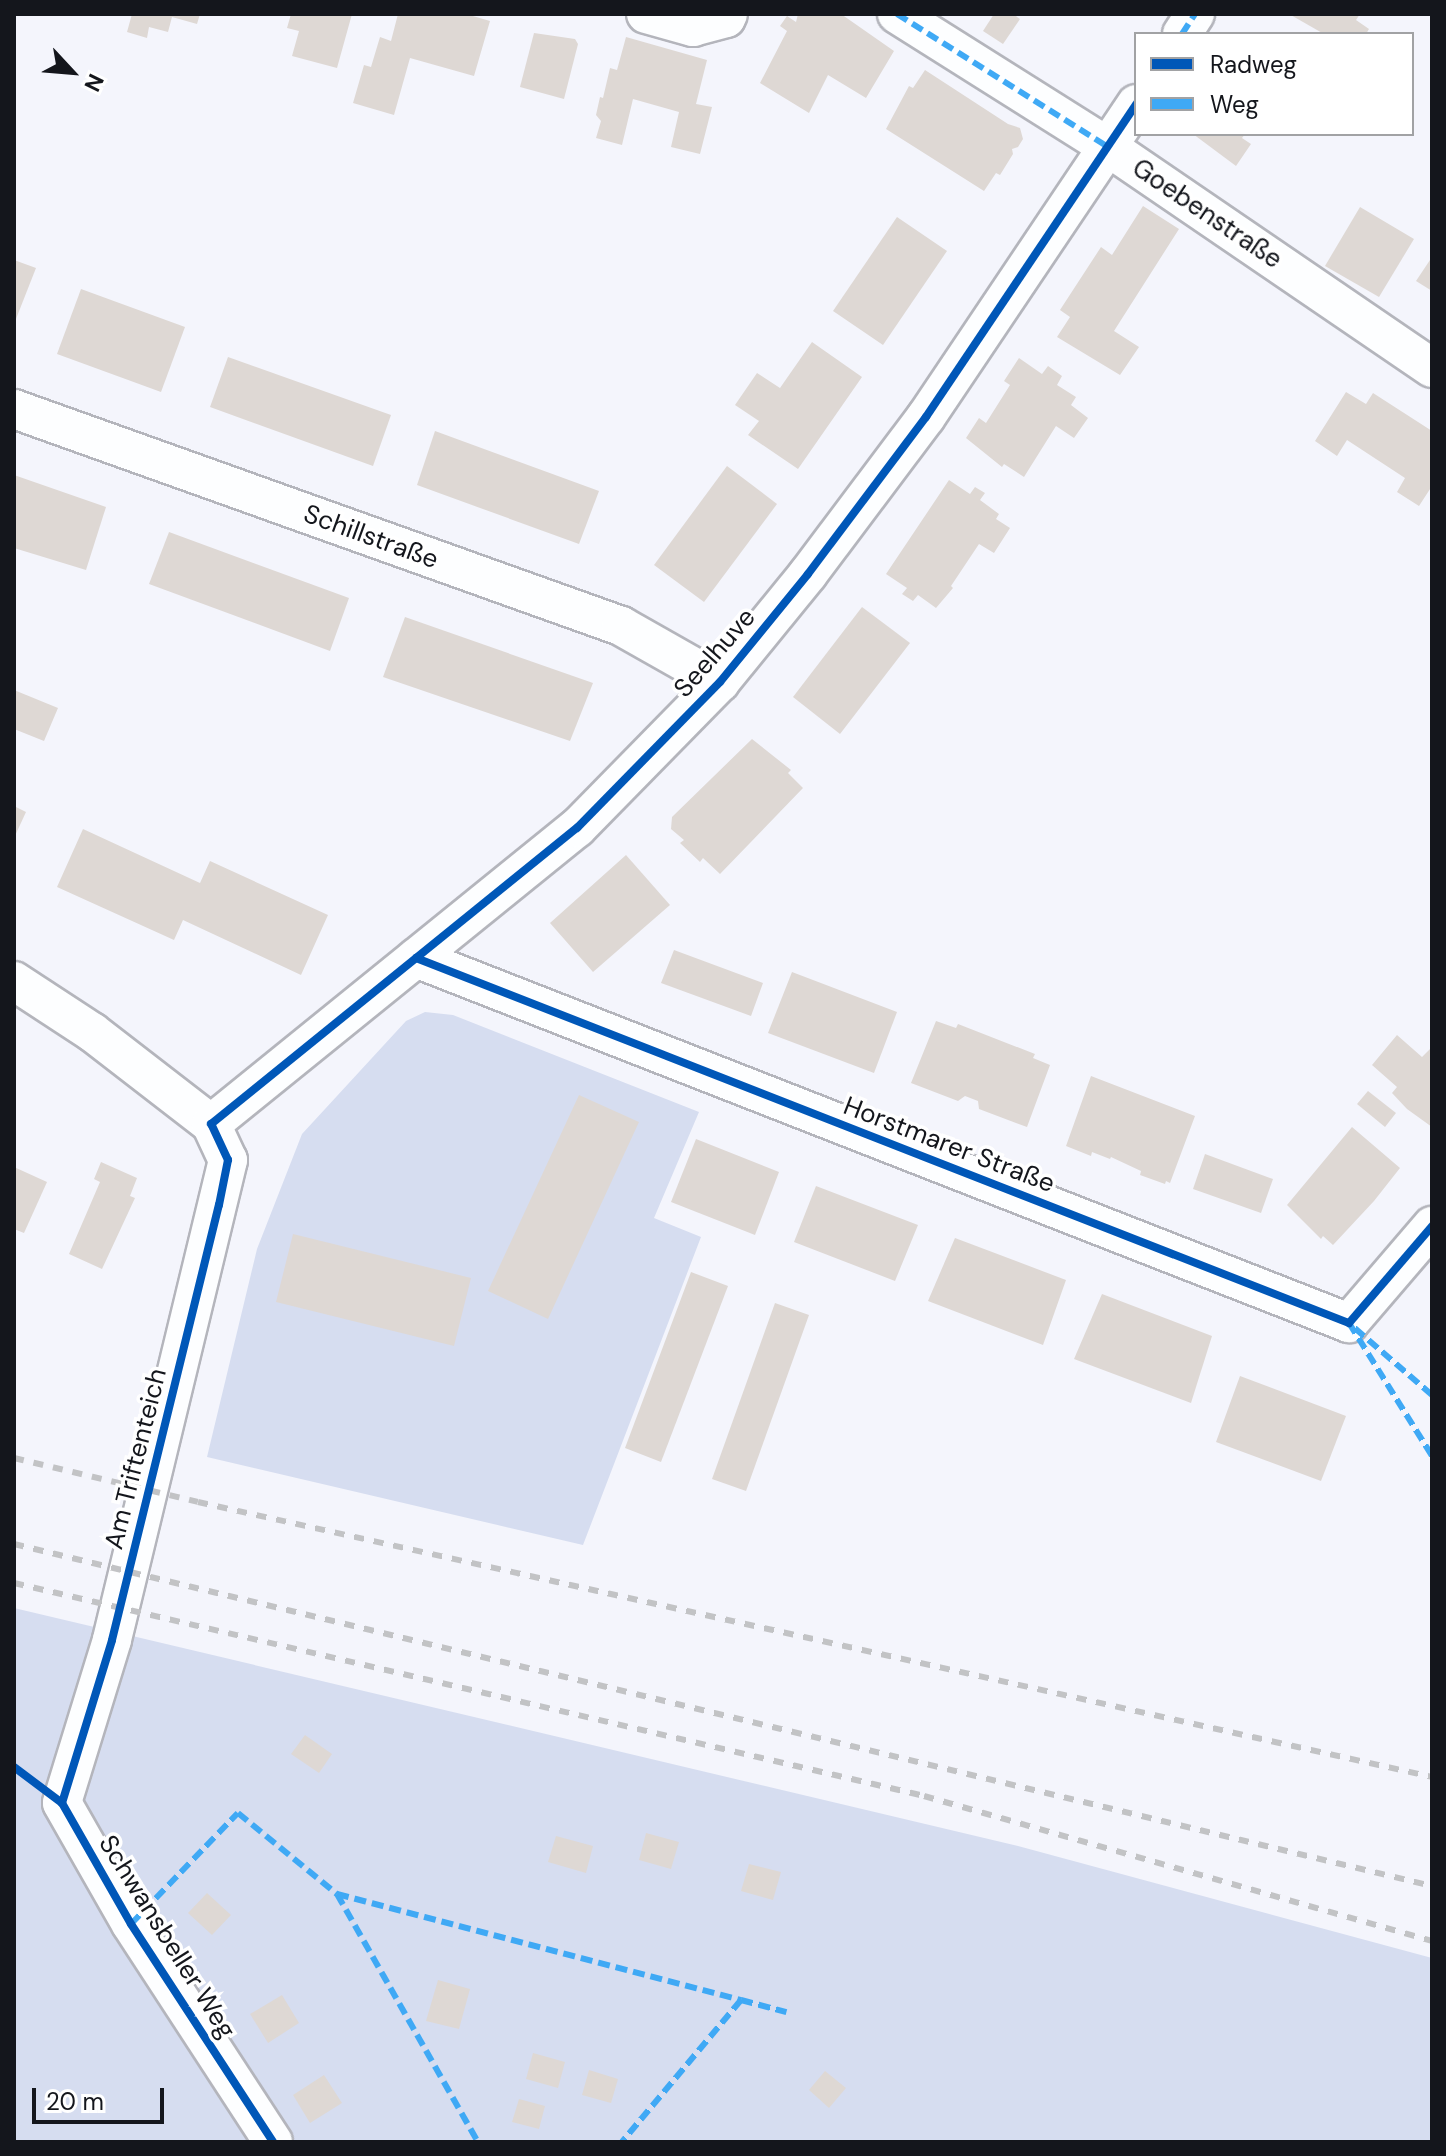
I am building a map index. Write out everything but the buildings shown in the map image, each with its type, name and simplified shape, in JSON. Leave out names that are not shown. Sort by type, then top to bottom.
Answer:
[{"type":"street","points":[[646,14],[693,27],[726,18],[728,14]]},
{"type":"street","name":"Goebenstraße","points":[[897,14],[1108,147],[1432,368]]},
{"type":"street","points":[[1183,32],[1195,14]]},
{"type":"street","name":"Seelhuve","points":[[211,1124],[577,828],[720,682],[808,574],[926,417],[1134,107]]},
{"type":"street","name":"Schillstraße","points":[[14,409],[621,626],[720,682]]},
{"type":"street","name":"Horstmarer Straße","points":[[416,958],[1349,1323],[1432,1226]]},
{"type":"street","name":"Am Triftenteich","points":[[14,981],[92,1032],[211,1124],[228,1160],[112,1640],[62,1803]]},
{"type":"street","name":"Schwansbeller Weg","points":[[62,1803],[131,1924],[273,2142]]},
{"type":"shaded area","points":[[425,1012],[453,1015],[699,1112],[654,1218],[701,1237],[583,1545],[207,1457],[257,1249],[302,1134],[406,1021]]},
{"type":"shaded area","points":[[14,1608],[1018,1846],[1432,1958],[1432,2142],[14,2142]]},
{"type":"railway","points":[[14,1458],[198,1502],[1432,1777]]},
{"type":"railway","points":[[14,1544],[1432,1886]]},
{"type":"railway","points":[[14,1583],[924,1796],[1432,1941]]},
{"type":"marked path","points":[[897,14],[1108,147]]},
{"type":"marked path","points":[[1183,32],[1195,14]]},
{"type":"marked path","points":[[1432,1395],[1349,1323],[1432,1456]]},
{"type":"marked path","points":[[131,1924],[238,1813],[337,1894],[478,2142]]},
{"type":"marked path","points":[[337,1894],[741,2000],[622,2142]]},
{"type":"marked path","points":[[741,2000],[786,2012]]},
{"type":"cycle path","points":[[62,1803],[112,1640],[219,1205],[228,1160],[211,1124],[577,828],[720,682],[808,574],[926,417],[1134,107]]},
{"type":"cycle path","points":[[416,958],[1349,1323],[1432,1226]]},
{"type":"cycle path","points":[[14,1767],[62,1803],[131,1924],[273,2142]]}]
